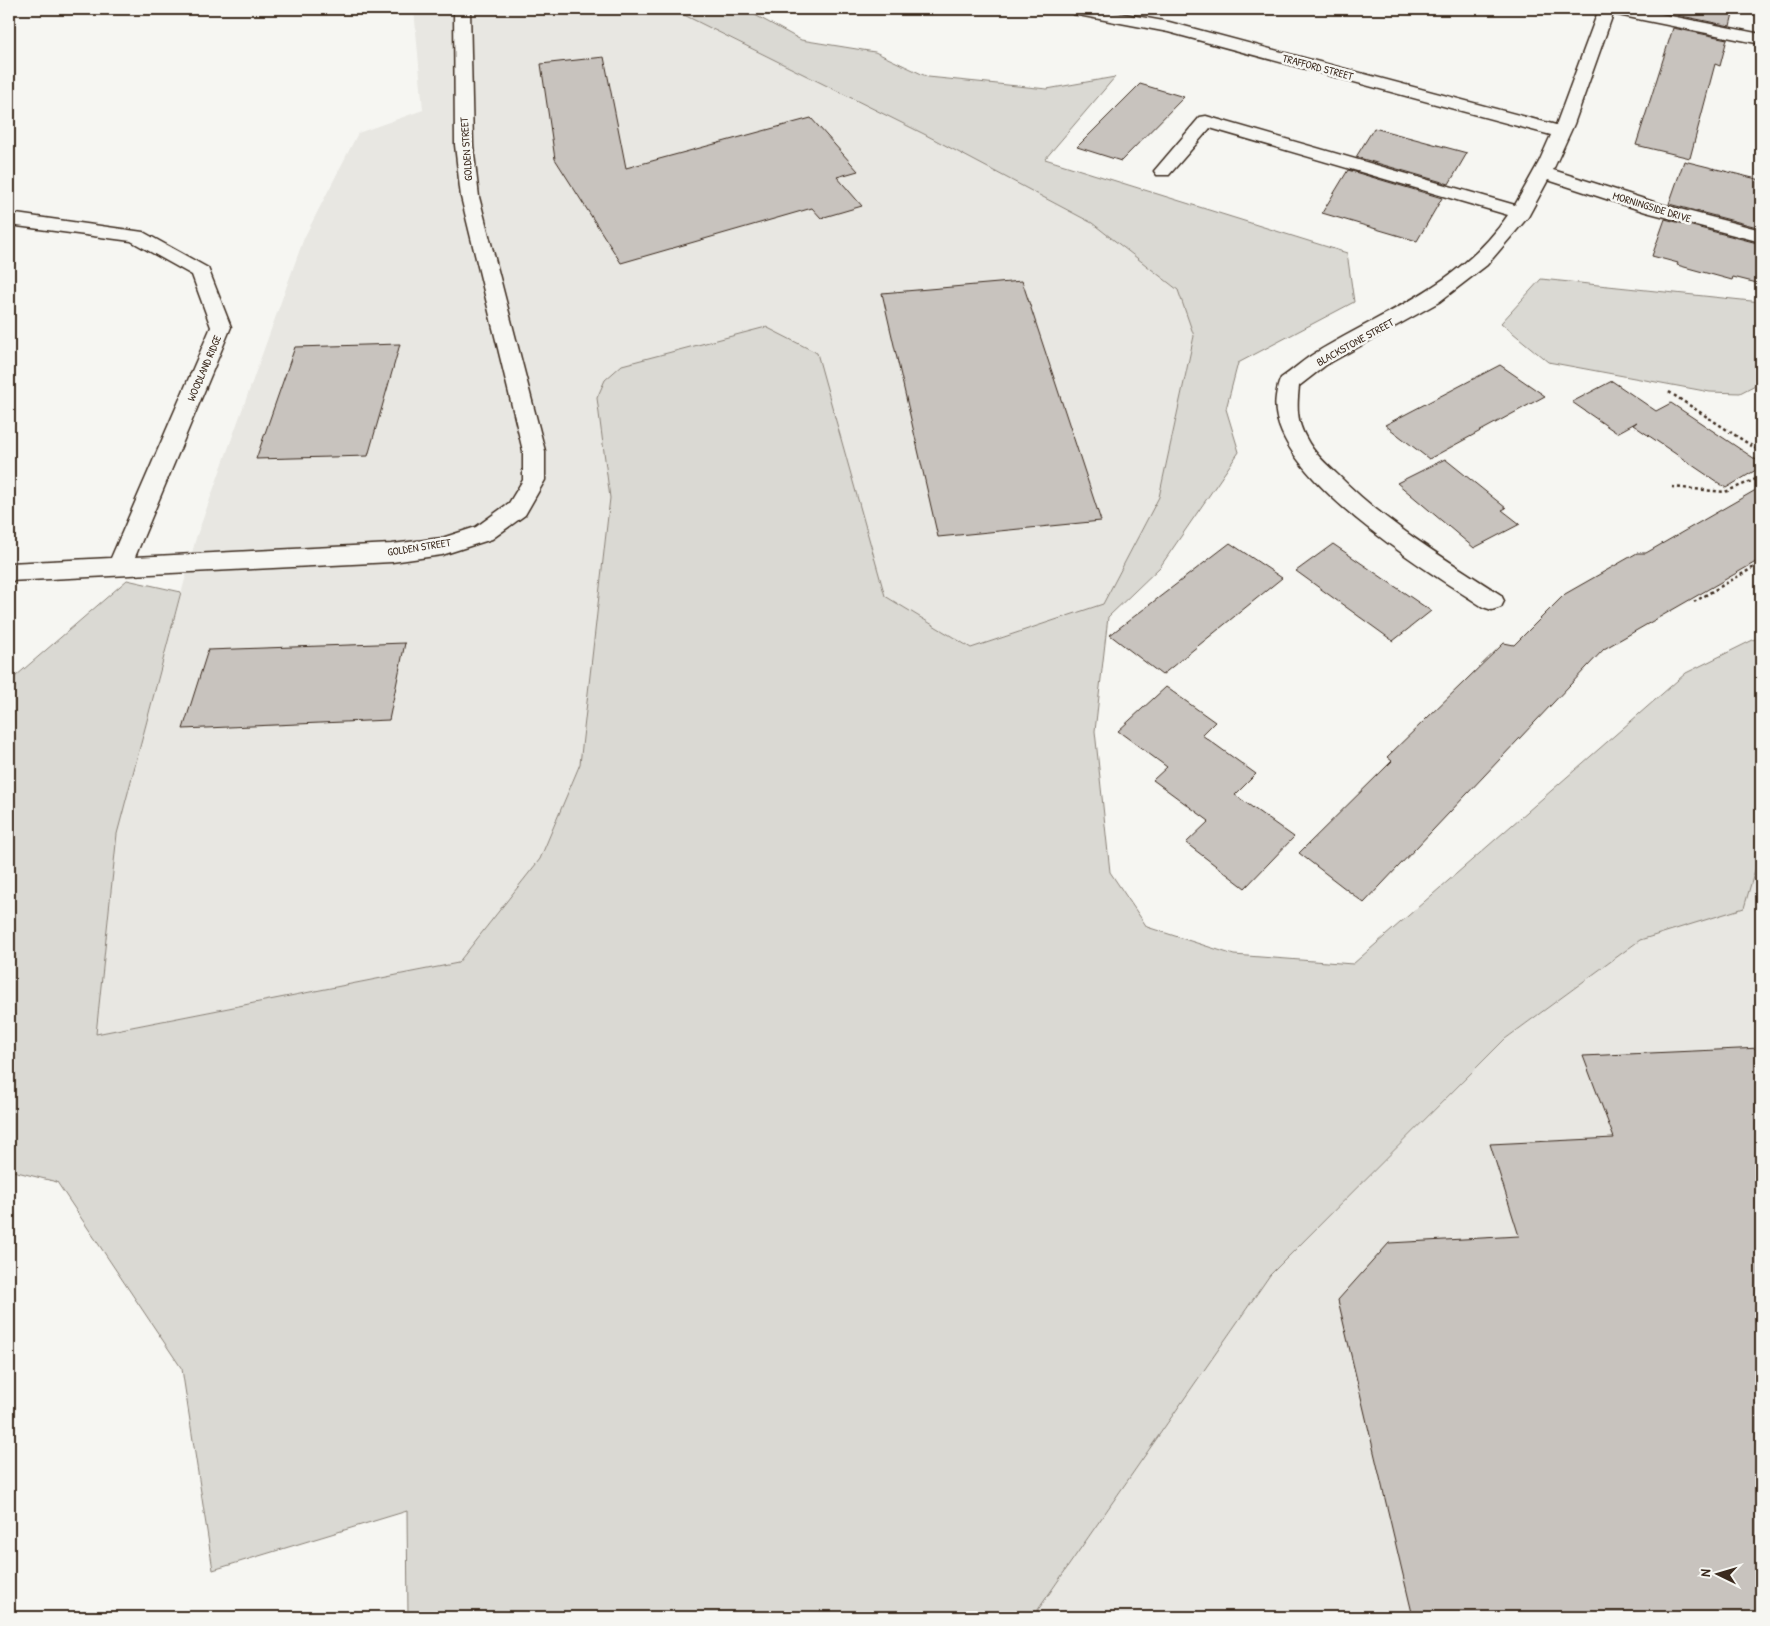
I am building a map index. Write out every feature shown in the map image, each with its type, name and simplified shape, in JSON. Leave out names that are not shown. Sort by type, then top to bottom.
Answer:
[{"type":"street","name":"GOLDEN STREET","points":[[9,572],[392,553],[442,546],[484,533],[517,509],[534,480],[534,451],[470,197],[464,145],[462,9]]},
{"type":"street","name":"TRAFFORD STREET","points":[[1073,9],[1173,21],[1561,132]]},
{"type":"street","name":"BLACKSTONE STREET","points":[[1492,601],[1399,538],[1342,495],[1300,447],[1286,414],[1289,384],[1319,360],[1399,318],[1450,286],[1488,252],[1521,213],[1543,173],[1561,132],[1607,9]]},
{"type":"street","points":[[1614,9],[1761,39]]},
{"type":"street","points":[[1163,171],[1206,121],[1521,213]]},
{"type":"street","name":"MORNINGSIDE DRIVE","points":[[1543,173],[1653,208],[1761,236]]},
{"type":"street","name":"WOODLAND RIDGE","points":[[9,219],[136,236],[201,272],[221,327],[119,567]]},
{"type":"path","points":[[1668,392],[1761,452]]},
{"type":"path","points":[[1672,487],[1726,492],[1761,477]]},
{"type":"path","points":[[1694,602],[1761,563]]},
{"type":"shaded area","points":[[414,9],[672,9],[924,134],[1092,223],[1178,290],[1194,336],[1159,497],[1103,604],[971,648],[885,596],[817,353],[597,398],[610,498],[580,764],[540,859],[458,963],[96,1034],[117,834],[196,538],[304,238],[358,133],[423,110]]},
{"type":"shaded area","points":[[672,9],[744,9],[801,40],[875,52],[928,77],[1047,89],[1115,77],[1045,159],[1347,253],[1354,302],[1238,363],[1226,409],[1239,452],[1160,567],[1108,617],[1095,731],[1110,872],[1147,927],[1234,955],[1353,964],[1686,673],[1761,636],[1761,849],[1744,908],[1640,940],[1505,1039],[1270,1275],[1033,1617],[408,1617],[407,1511],[213,1570],[182,1369],[57,1182],[9,1170],[9,682],[127,580],[181,592],[117,834],[96,1034],[458,963],[540,859],[580,764],[610,498],[597,398],[605,380],[622,365],[766,327],[817,353],[885,596],[971,648],[1103,604],[1159,497],[1194,336],[1178,290],[1092,223],[924,134]]},
{"type":"shaded area","points":[[1541,279],[1761,302],[1761,382],[1740,393],[1710,392],[1548,362],[1501,323]]},
{"type":"shaded area","points":[[1761,849],[1761,1617],[1033,1617],[1270,1275],[1506,1039],[1640,940],[1744,908]]},
{"type":"building","points":[[1679,9],[1734,9],[1730,26],[1677,15]]},
{"type":"building","points":[[1673,28],[1727,39],[1720,66],[1715,64],[1690,158],[1636,145]]},
{"type":"building","points":[[604,57],[626,168],[811,118],[858,171],[837,177],[862,206],[821,218],[812,208],[621,263],[555,159],[541,64]]},
{"type":"building","points":[[1140,84],[1184,97],[1121,161],[1077,147]]},
{"type":"building","points":[[1374,128],[1467,153],[1449,184],[1356,157]]},
{"type":"building","points":[[1684,161],[1761,180],[1761,228],[1669,204]]},
{"type":"building","points":[[1348,170],[1442,198],[1417,241],[1322,213]]},
{"type":"building","points":[[1665,219],[1761,244],[1761,284],[1733,277],[1732,280],[1652,256]]},
{"type":"building","points":[[1022,281],[1101,521],[938,537],[882,293]]},
{"type":"building","points":[[400,344],[368,456],[256,459],[295,347]]},
{"type":"building","points":[[1500,365],[1545,396],[1429,459],[1385,425]]},
{"type":"building","points":[[1612,381],[1656,411],[1671,403],[1761,463],[1761,467],[1726,488],[1633,425],[1637,422],[1617,433],[1572,402]]},
{"type":"building","points":[[1445,459],[1506,508],[1502,510],[1520,524],[1474,548],[1397,483]]},
{"type":"building","points":[[1761,487],[1761,559],[1604,649],[1364,903],[1299,853],[1392,761],[1387,757],[1504,643],[1514,645],[1565,594],[1637,553],[1646,553]]},
{"type":"building","points":[[1230,543],[1282,578],[1162,675],[1110,635]]},
{"type":"building","points":[[1333,544],[1431,611],[1393,641],[1296,571]]},
{"type":"building","points":[[405,643],[389,720],[183,729],[208,650]]},
{"type":"building","points":[[1166,687],[1215,722],[1202,735],[1256,774],[1235,795],[1294,837],[1245,888],[1186,843],[1209,821],[1153,780],[1167,767],[1118,731]]},
{"type":"building","points":[[1761,1048],[1761,1617],[1413,1617],[1338,1300],[1389,1243],[1519,1236],[1490,1144],[1614,1138],[1583,1056]]}]
